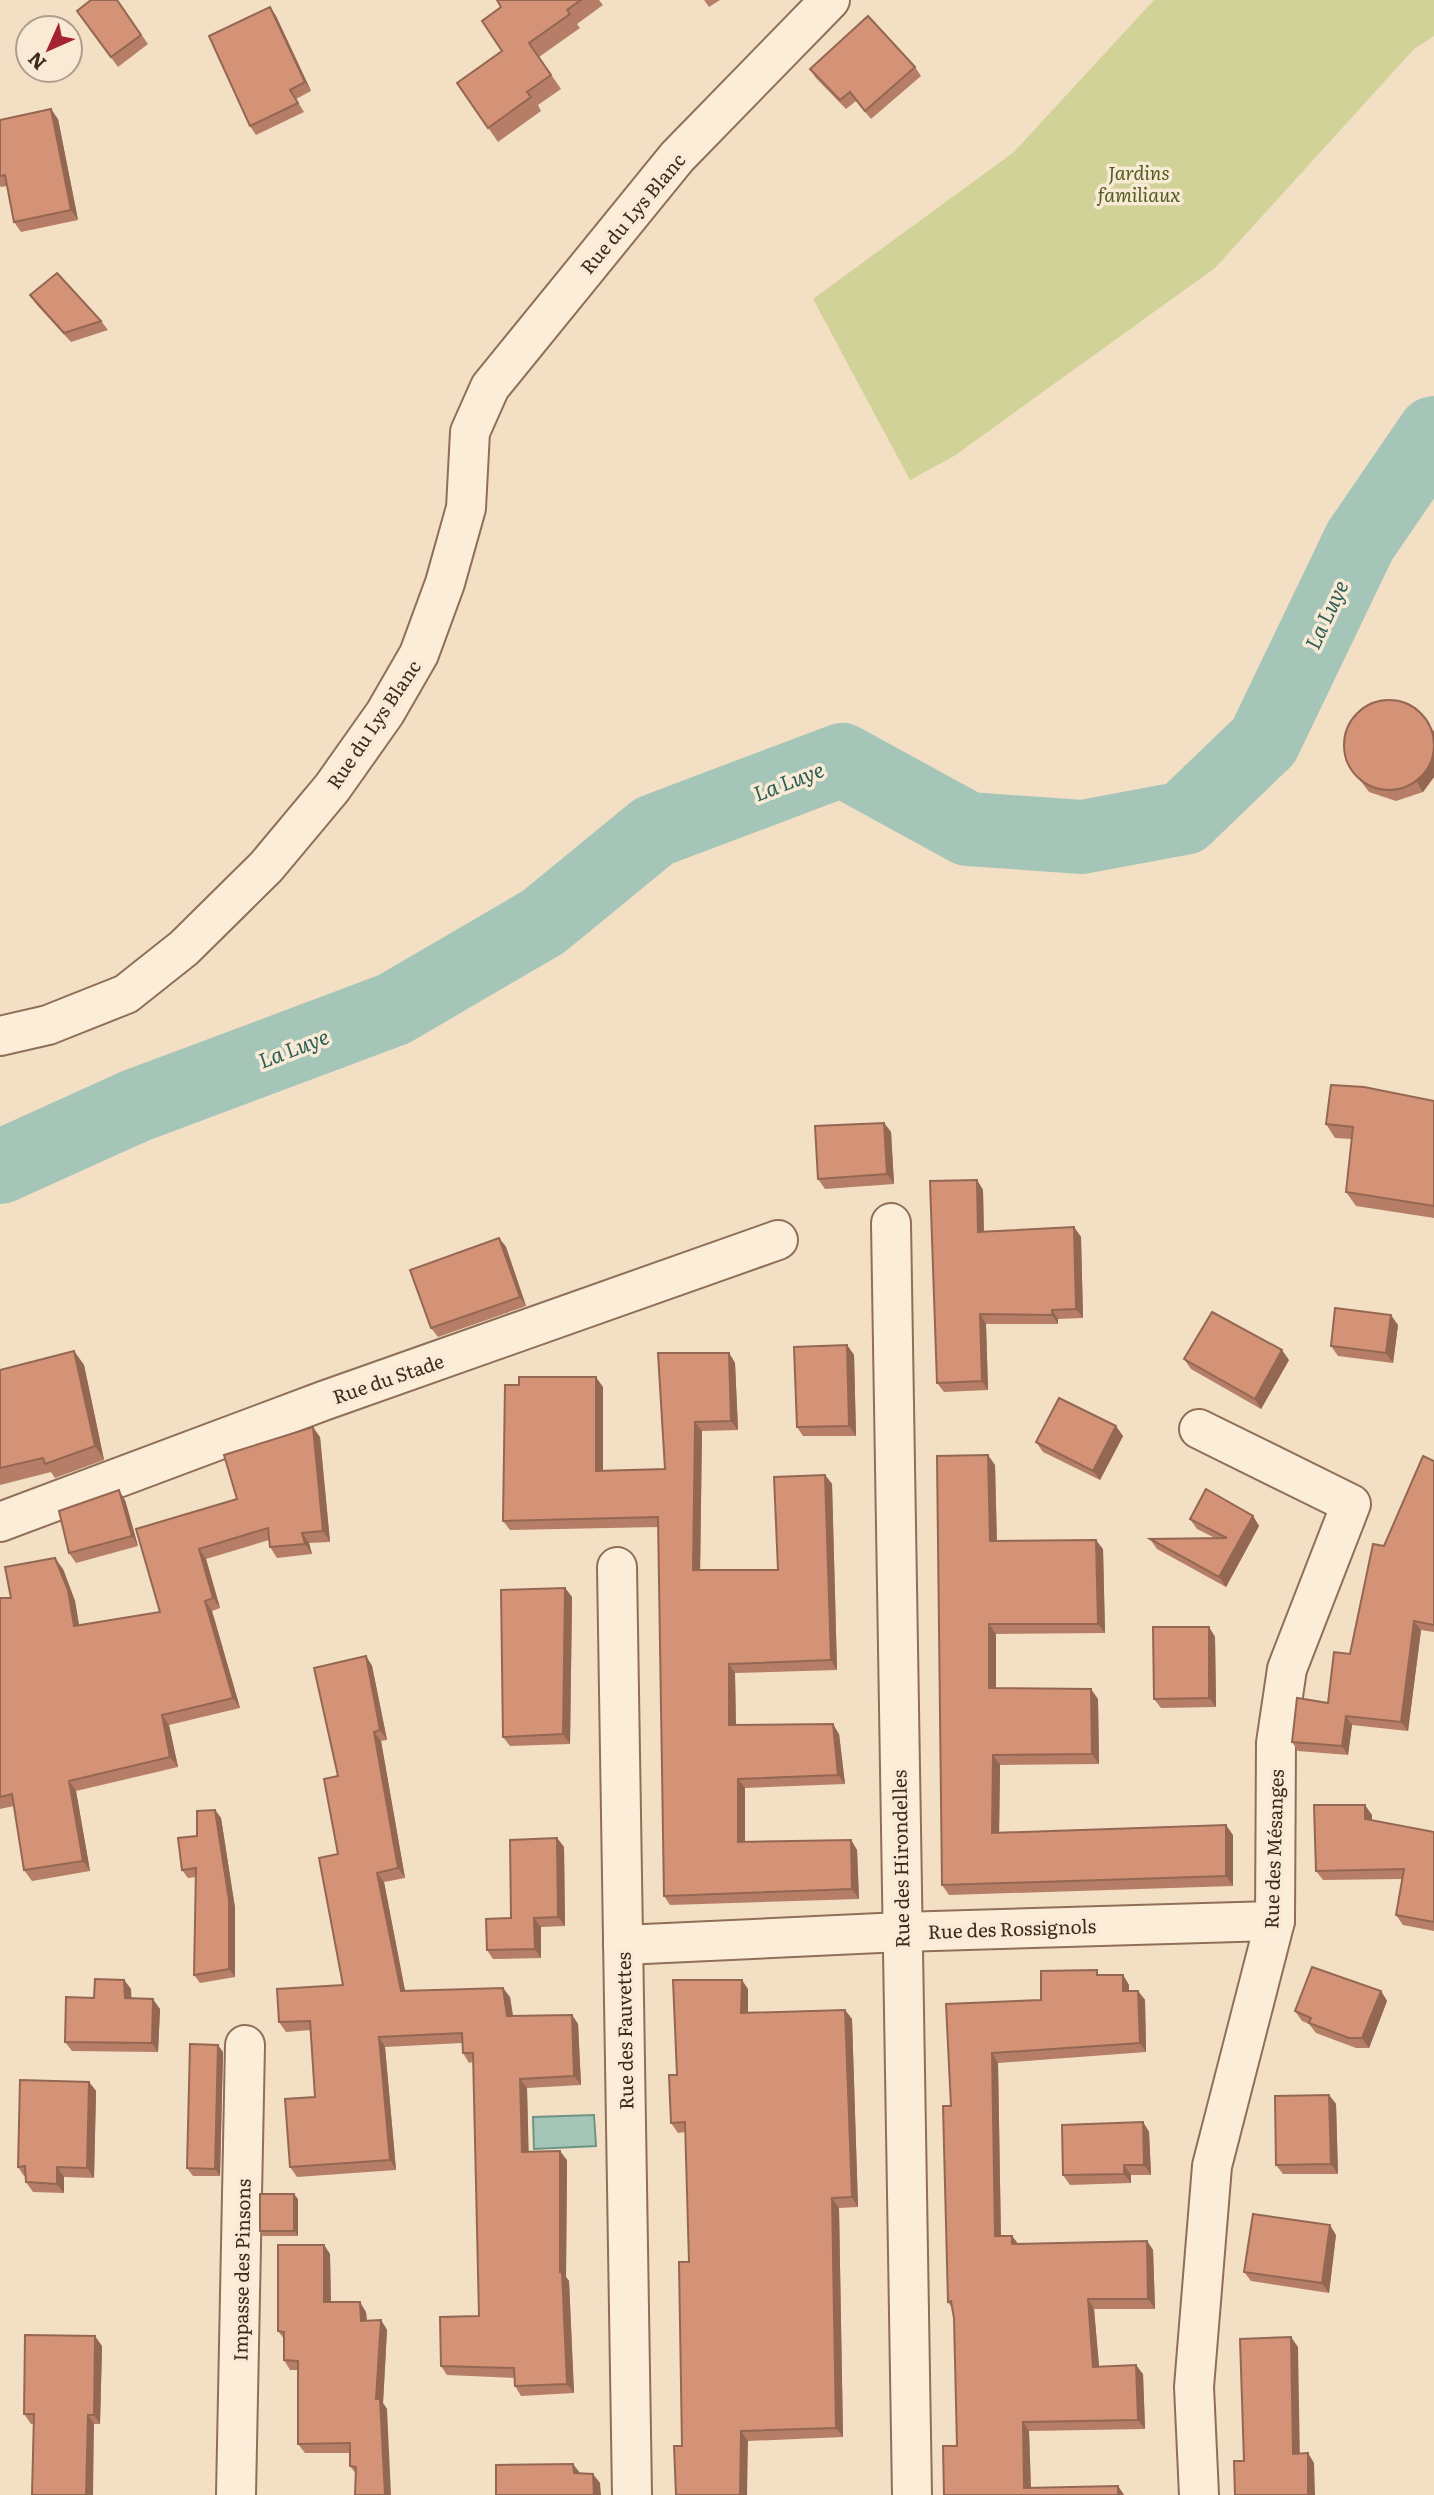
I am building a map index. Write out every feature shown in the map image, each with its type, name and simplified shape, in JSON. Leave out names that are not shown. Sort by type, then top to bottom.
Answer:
[{"type":"street","name":"Rue du Lys Blanc","points":[[0,1036],[48,1025],[127,993],[184,948],[266,867],[332,788],[384,713],[419,654],[445,583],[466,508],[470,432],[490,387],[677,156],[830,0]]},
{"type":"street","name":"Rue des Hirondelles","points":[[891,1223],[912,2495]]},
{"type":"street","name":"Rue du Stade","points":[[0,1522],[323,1401],[778,1240]]},
{"type":"street","name":"Rue des Mésanges","points":[[1199,1429],[1351,1504],[1287,1669],[1276,1743],[1275,1921],[1212,2166],[1194,2387],[1199,2495]]},
{"type":"street","name":"Rue des Fauvettes","points":[[617,1566],[632,2495]]},
{"type":"street","name":"Rue des Rossignols","points":[[623,1945],[901,1931],[1275,1921]]},
{"type":"street","name":"Impasse des Pinsons","points":[[236,2495],[245,2045]]},
{"type":"green space","name":"Jardins familiaux","points":[[1154,0],[1434,0],[1434,36],[1414,49],[1215,268],[954,456],[910,480],[813,299],[1014,152]]},
{"type":"shaded area","points":[[594,2115],[596,2146],[534,2149],[533,2117]]},
{"type":"building","points":[[91,0],[117,0],[141,35],[111,57],[84,20],[84,14],[77,11]]},
{"type":"building","points":[[497,0],[581,0],[567,10],[570,14],[529,43],[551,75],[527,92],[531,97],[488,128],[457,83],[502,51],[482,21],[501,7]]},
{"type":"building","points":[[270,7],[305,82],[290,90],[298,103],[250,126],[209,36]]},
{"type":"building","points":[[868,16],[915,67],[865,111],[850,92],[840,100],[810,69]]},
{"type":"building","points":[[51,109],[71,210],[14,222],[5,175],[0,176],[0,120]]},
{"type":"building","points":[[57,273],[101,321],[64,333],[30,295]]},
{"type":"building","points":[[1389,700],[1406,703],[1421,713],[1431,728],[1434,745],[1431,762],[1421,777],[1406,787],[1389,790],[1372,787],[1357,777],[1347,762],[1344,745],[1347,728],[1357,713],[1372,703]]},
{"type":"building","points":[[1331,1085],[1364,1087],[1434,1101],[1434,1206],[1346,1192],[1353,1127],[1326,1124]]},
{"type":"building","points":[[884,1123],[887,1174],[818,1179],[815,1126]]},
{"type":"building","points":[[977,1180],[978,1232],[1074,1227],[1076,1309],[1052,1310],[1052,1315],[980,1314],[982,1381],[937,1383],[930,1181]]},
{"type":"building","points":[[499,1238],[520,1297],[431,1328],[410,1270]]},
{"type":"building","points":[[1335,1308],[1391,1315],[1386,1353],[1331,1346]]},
{"type":"building","points":[[1212,1312],[1282,1350],[1255,1399],[1184,1359]]},
{"type":"building","points":[[847,1345],[849,1426],[797,1427],[794,1347]]},
{"type":"building","points":[[74,1351],[95,1446],[45,1464],[43,1458],[0,1468],[0,1370]]},
{"type":"building","points":[[658,1353],[729,1353],[731,1421],[695,1422],[693,1570],[778,1570],[774,1477],[825,1475],[831,1660],[729,1664],[729,1725],[833,1724],[838,1775],[738,1779],[738,1842],[851,1840],[852,1889],[664,1896],[658,1517],[503,1521],[505,1385],[519,1385],[519,1377],[596,1377],[596,1471],[665,1469]]},
{"type":"building","points":[[1059,1398],[1116,1426],[1093,1471],[1036,1442]]},
{"type":"building","points":[[313,1427],[323,1531],[302,1533],[305,1544],[270,1547],[268,1528],[199,1549],[213,1598],[205,1601],[233,1698],[162,1715],[170,1757],[69,1781],[83,1861],[24,1870],[12,1794],[0,1797],[0,1598],[11,1598],[5,1567],[55,1558],[68,1590],[74,1626],[160,1612],[136,1529],[237,1499],[224,1455]]},
{"type":"building","points":[[988,1455],[990,1541],[1096,1540],[1098,1624],[989,1624],[989,1688],[1091,1689],[1092,1754],[993,1755],[992,1833],[1226,1825],[1226,1876],[942,1885],[937,1456]]},
{"type":"building","points":[[1423,1456],[1434,1461],[1434,1625],[1414,1621],[1401,1722],[1346,1716],[1342,1746],[1292,1742],[1297,1698],[1328,1703],[1334,1652],[1350,1654],[1373,1544],[1384,1546]]},
{"type":"building","points":[[1206,1489],[1253,1516],[1219,1577],[1150,1539],[1227,1538],[1190,1519]]},
{"type":"building","points":[[119,1490],[132,1536],[69,1553],[59,1511]]},
{"type":"building","points":[[565,1588],[563,1734],[503,1737],[501,1590]]},
{"type":"building","points":[[1153,1627],[1209,1627],[1209,1698],[1154,1699]]},
{"type":"building","points":[[366,1656],[380,1730],[374,1732],[398,1868],[377,1873],[401,1991],[503,1988],[507,2016],[572,2015],[574,2076],[520,2079],[522,2152],[560,2151],[560,2272],[567,2384],[515,2386],[514,2368],[441,2366],[440,2317],[479,2316],[473,2053],[463,2053],[462,2033],[379,2037],[390,2160],[290,2167],[285,2099],[315,2097],[310,2021],[279,2022],[277,1989],[343,1985],[319,1858],[338,1854],[324,1779],[338,1776],[314,1668]]},
{"type":"building","points":[[1314,1805],[1365,1805],[1365,1819],[1434,1832],[1434,1922],[1396,1915],[1404,1869],[1316,1871]]},
{"type":"building","points":[[215,1810],[229,1900],[229,1969],[194,1975],[196,1868],[182,1870],[178,1838],[197,1836],[197,1811]]},
{"type":"building","points":[[557,1838],[558,1917],[534,1918],[535,1949],[487,1950],[486,1919],[511,1918],[510,1840]]},
{"type":"building","points":[[1312,1967],[1381,1991],[1362,2038],[1349,2038],[1309,2023],[1311,2018],[1295,2011]]},
{"type":"building","points":[[1097,1970],[1097,1975],[1123,1975],[1123,1991],[1138,1991],[1140,2043],[992,2053],[995,2236],[1012,2236],[1012,2244],[1147,2241],[1148,2299],[1088,2299],[1093,2367],[1136,2365],[1138,2420],[1023,2422],[1024,2488],[1118,2486],[1118,2495],[944,2495],[943,2446],[957,2446],[954,2318],[951,2301],[948,2302],[943,2106],[951,2106],[946,2004],[1041,2000],[1041,1971]]},
{"type":"building","points":[[95,1979],[124,1980],[125,1998],[153,1999],[152,2043],[65,2042],[66,1997],[94,1998]]},
{"type":"building","points":[[673,1980],[742,1980],[741,2013],[845,2010],[852,2197],[832,2198],[836,2428],[741,2431],[740,2495],[676,2495],[674,2446],[682,2446],[679,2262],[689,2262],[685,2122],[671,2123],[669,2075],[677,2075]]},
{"type":"building","points":[[190,2044],[218,2045],[215,2169],[187,2168]]},
{"type":"building","points":[[20,2080],[89,2082],[87,2168],[57,2167],[57,2184],[26,2182],[25,2166],[18,2167]]},
{"type":"building","points":[[1329,2095],[1331,2164],[1276,2165],[1275,2096]]},
{"type":"building","points":[[1143,2122],[1144,2165],[1124,2165],[1124,2174],[1063,2175],[1062,2125]]},
{"type":"building","points":[[260,2194],[294,2194],[294,2231],[260,2231]]},
{"type":"building","points":[[1253,2214],[1330,2225],[1322,2283],[1244,2272]]},
{"type":"building","points":[[278,2245],[324,2245],[324,2302],[360,2302],[361,2321],[381,2320],[376,2399],[380,2399],[385,2495],[355,2495],[356,2467],[350,2466],[350,2443],[298,2444],[298,2361],[284,2360],[284,2332],[278,2331]]},
{"type":"building","points":[[25,2335],[95,2336],[94,2415],[88,2415],[86,2495],[32,2495],[34,2414],[24,2414]]},
{"type":"building","points":[[1291,2337],[1293,2454],[1308,2453],[1308,2495],[1235,2495],[1234,2461],[1244,2461],[1240,2339]]},
{"type":"building","points":[[573,2464],[574,2473],[593,2474],[594,2495],[496,2495],[496,2465]]},
{"type":"waterway","name":"La Luye","points":[[0,1167],[135,1106],[394,1009],[543,922],[654,831],[842,760],[968,829],[1082,837],[1184,818],[1264,741],[1360,541],[1434,433]]}]
